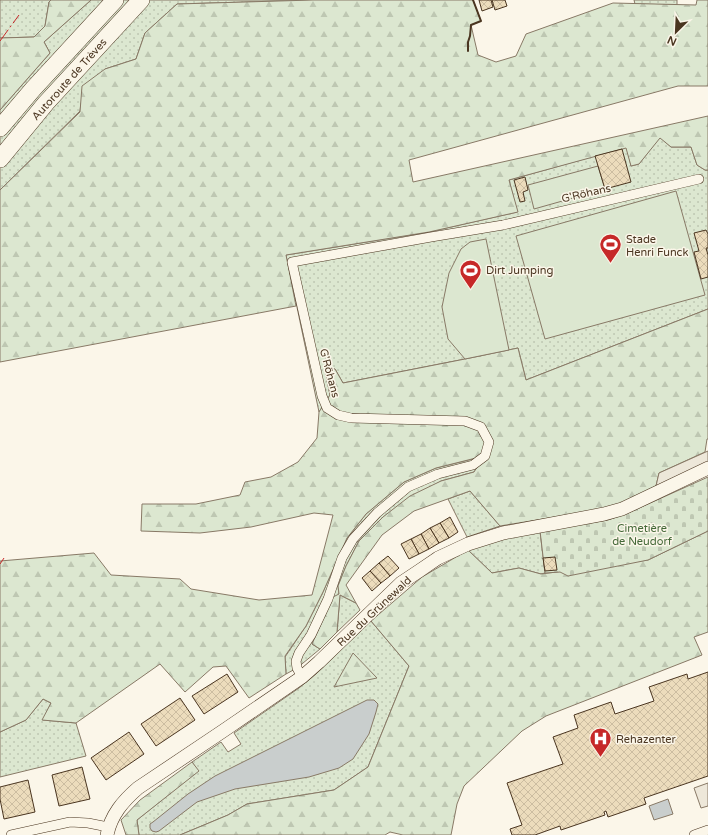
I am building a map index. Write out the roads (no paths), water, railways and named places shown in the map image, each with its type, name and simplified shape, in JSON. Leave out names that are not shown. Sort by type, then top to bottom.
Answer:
[{"type":"highway","name":"Autoroute de Trèves","points":[[0,128],[33,88],[115,0]]},
{"type":"highway","name":"Autoroute de Trèves","points":[[0,159],[46,103],[141,0]]},
{"type":"main road","name":"Rue du Grünewald","points":[[108,831],[113,816],[128,796],[302,677],[401,583],[438,558],[468,544],[503,533],[604,514],[622,509],[708,468]]},
{"type":"street","name":"G'Röhans","points":[[302,677],[297,668],[296,661],[299,653],[311,635],[328,599],[342,558],[353,539],[377,513],[408,486],[438,474],[473,465],[485,456],[488,442],[481,427],[465,421],[351,418],[338,415],[328,408],[322,396],[292,262],[503,225],[699,179]]},
{"type":"street","name":"Rue du Grünewald","points":[[11,835],[70,822],[88,823],[108,831]]},
{"type":"street","points":[[694,835],[708,830]]},
{"type":"place","name":"Stade Henri Funck","points":[[610,264]]},
{"type":"place","name":"Dirt Jumping","points":[[471,290]]},
{"type":"place","name":"Rehazenter","points":[[601,758]]},
{"type":"park label","name":"Cimetière de Neudorf","points":[[642,534]]}]
